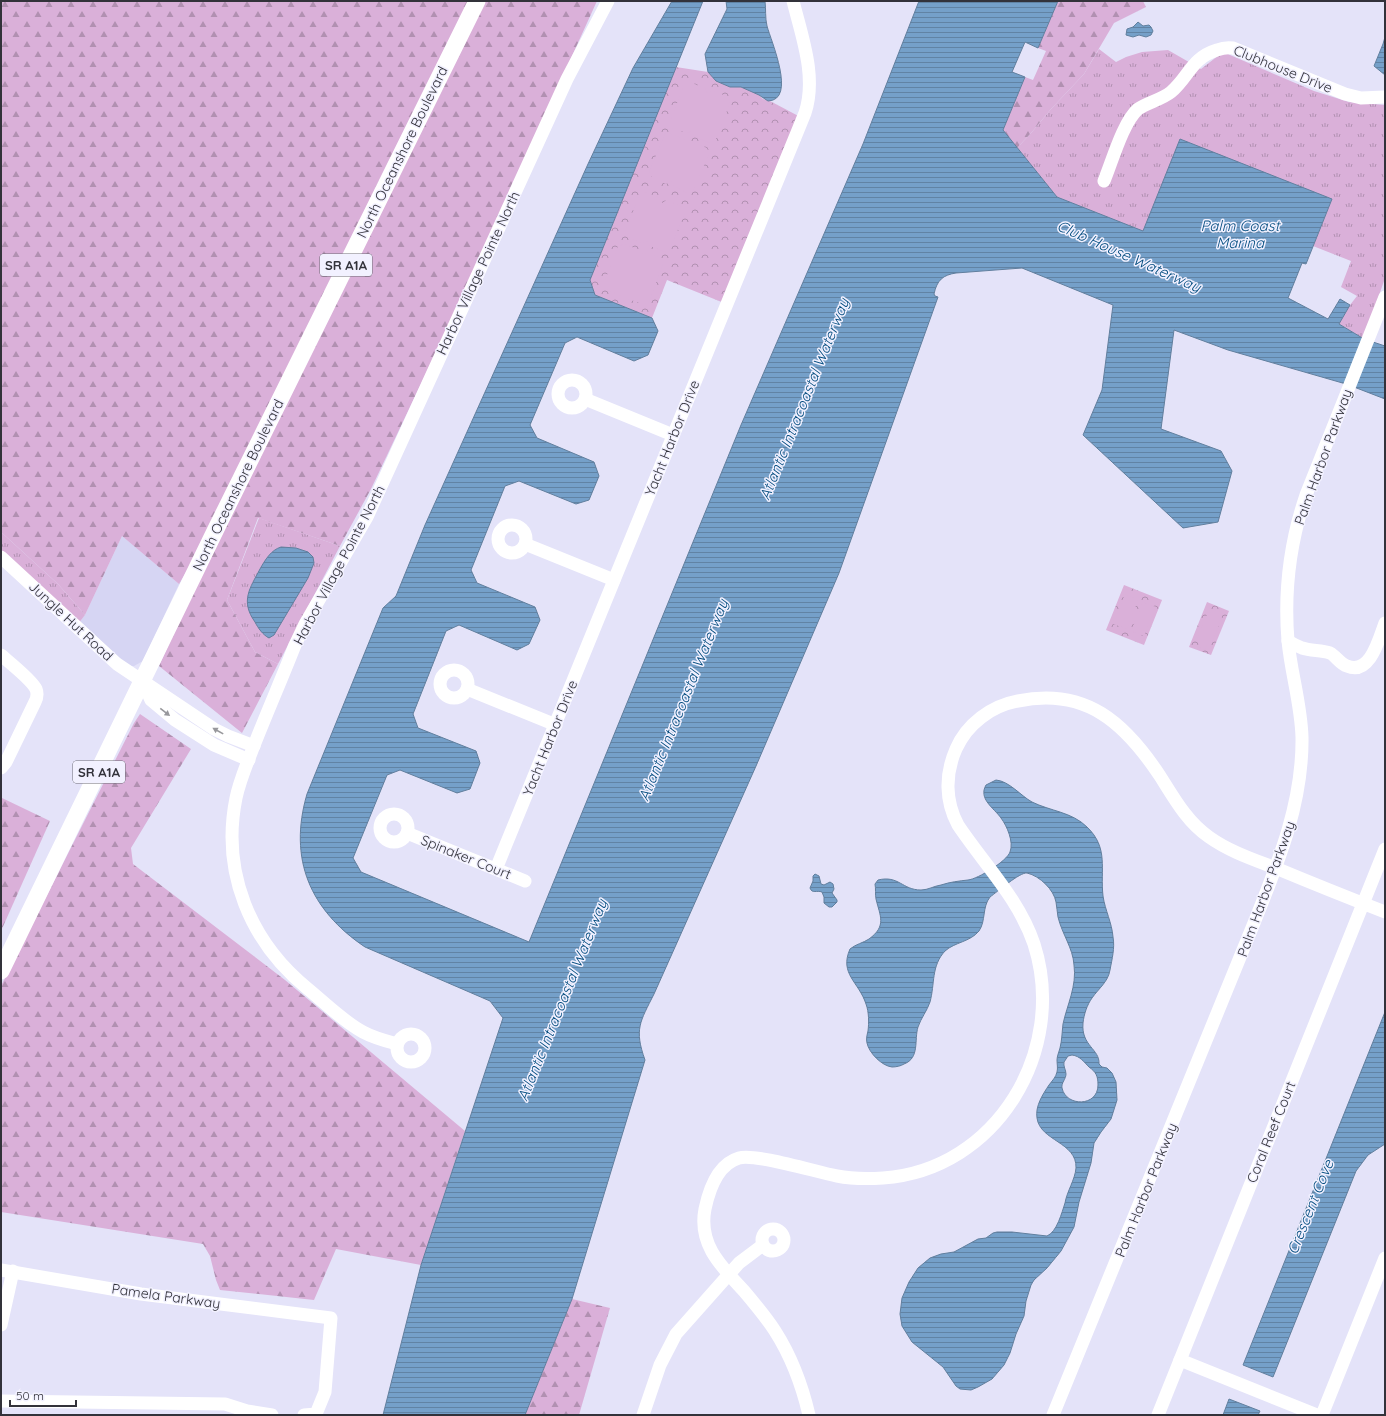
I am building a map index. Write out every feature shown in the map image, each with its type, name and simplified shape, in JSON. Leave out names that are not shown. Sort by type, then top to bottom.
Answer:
[{"type":"main road","name":"North Oceanshore Boulevard","points":[[1,968],[143,682],[223,514],[477,1]]},
{"type":"street","name":"Harbor Village Pointe North","points":[[397,1044],[362,1032],[297,980],[274,956],[257,930],[246,906],[237,879],[233,844],[233,819],[236,796],[248,760],[295,645],[305,624],[367,517],[567,79],[608,1]]},
{"type":"street","name":"Yacht Harbor Drive","points":[[496,869],[807,108],[810,92],[809,72],[793,1]]},
{"type":"street","name":"Clubhouse Drive","points":[[1104,181],[1126,126],[1134,113],[1171,92],[1199,58],[1215,50],[1233,48],[1345,94],[1361,98],[1385,97]]},
{"type":"street","name":"Palm Harbor Parkway","points":[[1053,1415],[1276,868],[1290,826],[1297,796],[1301,764],[1301,725],[1288,641],[1288,582],[1296,532],[1306,495],[1385,297]]},
{"type":"street","points":[[585,399],[673,435]]},
{"type":"street","points":[[525,544],[614,580]]},
{"type":"street","name":"Jungle Hut Road","points":[[1,557],[117,664],[220,732],[254,746]]},
{"type":"street","points":[[1288,641],[1303,648],[1330,654],[1344,665],[1357,668],[1369,659],[1385,623]]},
{"type":"street","points":[[1,655],[32,683],[37,691],[35,702],[6,762],[1,768]]},
{"type":"street","points":[[143,682],[151,700],[175,720],[214,746],[248,760]]},
{"type":"street","points":[[467,689],[556,725]]},
{"type":"street","points":[[809,1415],[800,1384],[782,1343],[766,1317],[728,1275],[715,1259],[708,1246],[704,1234],[704,1215],[706,1204],[714,1182],[724,1167],[732,1161],[744,1157],[755,1157],[850,1178],[870,1179],[899,1176],[926,1168],[955,1155],[979,1139],[999,1118],[1023,1081],[1033,1058],[1039,1034],[1043,1001],[1041,977],[1034,945],[1025,921],[958,825],[950,805],[948,773],[955,751],[966,732],[988,713],[998,707],[1032,698],[1067,700],[1098,711],[1114,721],[1131,737],[1142,750],[1183,811],[1199,829],[1210,838],[1229,849],[1385,912]]},
{"type":"street","name":"Spinaker Court","points":[[407,833],[525,881]]},
{"type":"street","name":"Coral Reef Court","points":[[1158,1415],[1385,849]]},
{"type":"street","points":[[643,1415],[657,1372],[672,1340],[728,1275],[743,1260],[763,1246]]},
{"type":"street","points":[[1322,1415],[1385,1258]]},
{"type":"street","points":[[1,1325],[7,1270]]},
{"type":"street","name":"Pamela Parkway","points":[[7,1270],[141,1294],[331,1318],[325,1392],[310,1414]]},
{"type":"street","points":[[1180,1360],[1317,1415]]},
{"type":"street","points":[[1,1401],[225,1404],[247,1411],[272,1415]]},
{"type":"shaded area","points":[[122,536],[179,584],[143,661],[134,666],[129,666],[78,624],[85,615]]},
{"type":"green space","points":[[1,1],[472,1],[211,530],[179,584],[122,536],[85,615],[58,584],[1,532]]},
{"type":"green space","points":[[482,1],[597,1],[466,289],[371,489],[340,546],[258,518],[227,600],[255,652],[278,664],[242,733],[159,666],[219,533]]},
{"type":"green space","points":[[1058,1],[1143,1],[1146,7],[1114,23],[1084,74],[1017,148],[1003,130],[1025,77],[1033,80],[1046,51],[1038,48]]},
{"type":"green space","points":[[1099,49],[1116,62],[1142,52],[1168,50],[1201,69],[1223,52],[1314,91],[1349,102],[1385,105],[1385,278],[1364,339],[1339,324],[1357,296],[1341,287],[1351,261],[1313,246],[1332,199],[1144,232],[1057,197],[1017,148],[1084,74]]},
{"type":"green space","points":[[676,67],[708,72],[716,81],[730,87],[741,87],[806,120],[729,305],[667,280],[652,318],[595,295],[590,280]]},
{"type":"green space","points":[[689,82],[705,88],[707,93],[713,91],[726,96],[730,103],[716,139],[710,143],[695,137],[692,131],[687,133],[672,128],[670,122],[684,85]]},
{"type":"green space","points":[[668,133],[684,139],[687,144],[691,142],[707,148],[709,154],[693,191],[689,194],[674,186],[671,181],[666,184],[652,177],[649,172],[665,134]]},
{"type":"green space","points":[[644,192],[658,197],[662,203],[667,200],[682,207],[685,213],[669,251],[665,252],[650,246],[647,241],[641,243],[627,237],[625,231],[640,194]]},
{"type":"green space","points":[[625,244],[639,250],[642,254],[646,253],[661,258],[663,264],[649,302],[643,304],[628,299],[626,293],[621,296],[606,289],[604,283],[618,246]]},
{"type":"green space","points":[[259,518],[340,546],[278,664],[255,652],[227,600]]},
{"type":"green space","points":[[1,532],[58,584],[85,615],[78,624],[1,551]]},
{"type":"green space","points":[[1124,585],[1162,600],[1144,645],[1106,630]]},
{"type":"green space","points":[[1125,594],[1138,600],[1127,629],[1113,624]]},
{"type":"green space","points":[[1143,602],[1156,607],[1144,636],[1131,631]]},
{"type":"green space","points":[[1207,602],[1229,611],[1211,655],[1189,647]]},
{"type":"green space","points":[[1212,609],[1220,612],[1218,616],[1222,617],[1210,647],[1207,645],[1205,650],[1198,647],[1199,642],[1196,641],[1208,612],[1211,613]]},
{"type":"green space","points":[[140,714],[191,749],[131,848],[133,864],[285,980],[465,1131],[421,1265],[336,1249],[314,1300],[220,1290],[210,1256],[203,1244],[1,1212],[1,986],[134,723]]},
{"type":"green space","points":[[2,798],[50,821],[1,931],[1,800]]},
{"type":"green space","points":[[572,1299],[610,1308],[579,1415],[525,1415]]},
{"type":"water","points":[[672,1],[703,1],[590,280],[595,295],[652,318],[658,331],[648,355],[634,361],[577,337],[565,343],[530,425],[537,438],[594,462],[599,476],[589,500],[576,504],[519,481],[505,486],[471,570],[477,583],[535,607],[540,620],[529,644],[517,650],[459,625],[446,631],[413,714],[418,728],[476,751],[480,763],[470,789],[457,793],[400,770],[387,775],[353,858],[361,872],[529,942],[741,425],[863,144],[919,1],[1058,1],[1038,48],[1025,42],[1012,72],[1025,77],[1003,130],[1057,197],[1143,231],[1180,139],[1332,199],[1306,264],[1302,263],[1288,298],[1328,319],[1340,299],[1350,305],[1339,324],[1364,339],[1346,384],[1228,350],[1174,330],[1161,429],[1221,451],[1232,471],[1218,522],[1183,528],[1083,435],[1102,390],[1113,305],[1022,268],[956,273],[941,279],[934,294],[938,297],[839,573],[756,766],[642,1019],[639,1033],[645,1060],[572,1299],[525,1415],[383,1415],[421,1265],[503,1018],[490,1001],[365,947],[330,917],[317,899],[308,881],[302,861],[300,840],[302,818],[307,794],[383,608],[396,596],[425,525],[588,164],[633,68]]},
{"type":"water","points":[[726,1],[765,1],[767,26],[780,69],[781,91],[776,98],[768,101],[741,87],[730,87],[716,81],[708,72],[705,54],[727,9]]},
{"type":"water","points":[[1138,22],[1143,26],[1149,25],[1151,27],[1153,31],[1151,35],[1146,37],[1139,35],[1133,37],[1126,35],[1127,29],[1133,27]]},
{"type":"water","points":[[1385,37],[1385,75],[1374,66]]},
{"type":"water","points":[[1373,342],[1385,346],[1385,399],[1354,387]]},
{"type":"water","points":[[281,547],[296,548],[308,552],[313,557],[314,563],[308,578],[274,635],[269,638],[261,631],[250,614],[247,601],[253,582],[266,559],[274,550]]},
{"type":"water","points":[[996,780],[1001,781],[1032,802],[1075,818],[1087,827],[1094,835],[1098,843],[1102,859],[1103,896],[1114,941],[1109,974],[1103,985],[1092,998],[1086,1010],[1083,1031],[1087,1042],[1097,1054],[1099,1064],[1102,1067],[1107,1068],[1112,1073],[1116,1082],[1117,1100],[1111,1119],[1094,1143],[1091,1163],[1079,1202],[1074,1227],[1061,1251],[1031,1285],[1026,1301],[1024,1316],[1004,1365],[992,1379],[971,1390],[960,1389],[956,1386],[943,1367],[912,1342],[902,1326],[900,1314],[902,1298],[909,1282],[918,1268],[930,1258],[941,1254],[954,1252],[978,1239],[986,1238],[997,1232],[1047,1236],[1054,1230],[1061,1216],[1067,1194],[1074,1177],[1076,1168],[1075,1159],[1071,1152],[1044,1132],[1037,1118],[1037,1109],[1040,1100],[1057,1072],[1057,1058],[1061,1045],[1063,1024],[1075,973],[1072,953],[1058,917],[1055,897],[1046,884],[1037,877],[1027,873],[1014,879],[990,897],[986,905],[983,923],[979,931],[971,938],[945,951],[937,963],[932,995],[918,1027],[916,1048],[912,1058],[901,1065],[894,1067],[880,1062],[868,1047],[867,1036],[869,1021],[867,1007],[863,996],[848,972],[847,958],[850,949],[869,939],[875,934],[880,925],[881,920],[876,899],[875,884],[878,880],[891,879],[909,888],[921,890],[948,883],[973,879],[992,869],[1008,856],[1011,844],[1008,830],[998,814],[985,799],[984,790],[986,785]],"holes":[[[1068,1056],[1075,1056],[1084,1061],[1097,1077],[1097,1092],[1088,1101],[1082,1102],[1069,1099],[1062,1088],[1066,1074],[1064,1062]]]},
{"type":"water","points":[[815,874],[819,876],[821,884],[824,885],[830,882],[833,884],[834,889],[832,893],[837,902],[832,907],[829,907],[824,903],[822,892],[811,890],[810,888],[813,881],[813,876]]},
{"type":"water","name":"Crescent Cove","points":[[1385,1012],[1385,1144],[1368,1155],[1356,1171],[1273,1377],[1243,1365]]},
{"type":"water","points":[[1229,1399],[1260,1411],[1258,1415],[1223,1415]]},
{"type":"water label","name":"Palm Coast Marina","points":[[1240,234]]},
{"type":"water label","name":"Club House Waterway","points":[[1129,256]]},
{"type":"water label","name":"Atlantic Intracoastal Waterway","points":[[804,399]]},
{"type":"water label","name":"Atlantic Intracoastal Waterway","points":[[683,700]]},
{"type":"water label","name":"Atlantic Intracoastal Waterway","points":[[562,1000]]}]
